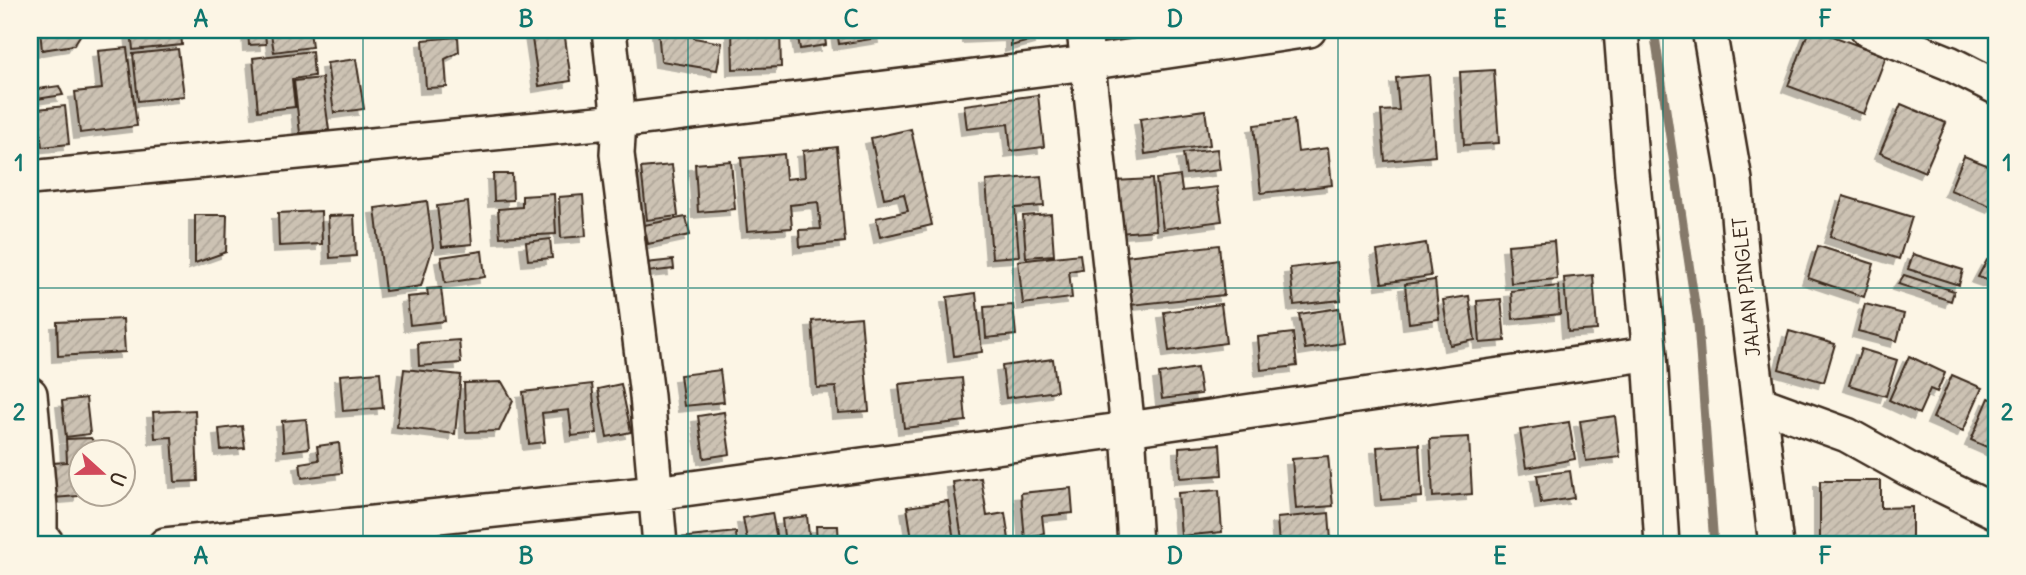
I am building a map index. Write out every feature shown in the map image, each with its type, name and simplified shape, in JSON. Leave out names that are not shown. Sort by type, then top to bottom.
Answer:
[{"type":"street","points":[[609,30],[619,121],[617,154],[647,396],[660,545]]},
{"type":"street","points":[[1084,30],[1128,429],[1135,545]]},
{"type":"street","points":[[30,178],[619,121],[1087,63],[1309,30]]},
{"type":"street","points":[[1621,30],[1650,355],[1662,545]]},
{"type":"street","name":"JALAN PINGLET","points":[[1709,30],[1735,180],[1743,274],[1776,545]]},
{"type":"street","points":[[1868,30],[1949,63],[1996,87]]},
{"type":"street","points":[[165,545],[655,493],[1650,355]]},
{"type":"street","points":[[30,394],[40,534],[48,545]]},
{"type":"street","points":[[1759,403],[1847,435],[1908,469],[1996,512]]},
{"type":"building","points":[[40,30],[83,31],[74,45],[42,50]]},
{"type":"building","points":[[131,30],[181,30],[182,45],[133,50]]},
{"type":"building","points":[[248,30],[265,30],[266,44],[249,45]]},
{"type":"building","points":[[310,30],[312,47],[274,52],[271,34]]},
{"type":"building","points":[[564,30],[571,81],[539,86],[531,32]]},
{"type":"building","points":[[658,30],[693,30],[694,38],[722,43],[717,70],[661,61]]},
{"type":"building","points":[[732,30],[780,30],[781,67],[733,69]]},
{"type":"building","points":[[797,30],[824,30],[826,45],[800,49]]},
{"type":"building","points":[[837,30],[883,30],[884,37],[839,44]]},
{"type":"building","points":[[968,30],[1038,30],[1040,38],[1011,46],[1011,35],[968,37]]},
{"type":"building","points":[[1127,30],[1162,30],[1163,37],[1128,41]]},
{"type":"building","points":[[1809,30],[1817,30],[1886,56],[1864,114],[1788,86]]},
{"type":"building","points":[[458,37],[459,52],[445,59],[447,87],[426,88],[423,40]]},
{"type":"building","points":[[127,48],[137,126],[80,133],[75,92],[102,89],[98,51]]},
{"type":"building","points":[[178,49],[184,96],[138,101],[133,54]]},
{"type":"building","points":[[312,51],[314,76],[292,79],[295,107],[258,111],[253,58]]},
{"type":"building","points":[[356,59],[364,109],[334,113],[327,63]]},
{"type":"building","points":[[1494,70],[1499,143],[1464,145],[1460,72]]},
{"type":"building","points":[[1429,75],[1435,156],[1385,161],[1381,111],[1399,110],[1396,78]]},
{"type":"building","points":[[322,78],[329,130],[300,133],[294,81]]},
{"type":"building","points":[[59,86],[63,95],[30,100],[30,90]]},
{"type":"building","points":[[1038,95],[1044,147],[1011,151],[1008,124],[967,129],[964,105]]},
{"type":"building","points":[[1901,104],[1946,123],[1925,172],[1880,153]]},
{"type":"building","points":[[65,106],[69,144],[42,147],[38,109]]},
{"type":"building","points":[[1205,110],[1210,145],[1145,154],[1140,119]]},
{"type":"building","points":[[1294,120],[1298,152],[1328,148],[1332,185],[1261,193],[1254,125]]},
{"type":"building","points":[[911,129],[932,225],[880,237],[876,218],[908,211],[904,194],[884,198],[871,138]]},
{"type":"building","points":[[837,147],[845,242],[800,247],[799,230],[821,229],[818,202],[790,205],[792,228],[747,231],[741,158],[784,154],[786,179],[805,177],[803,151]]},
{"type":"building","points":[[1217,149],[1220,170],[1186,174],[1183,153]]},
{"type":"building","points":[[1964,156],[1989,166],[1992,158],[1996,160],[1996,200],[1993,207],[1950,190]]},
{"type":"building","points":[[731,161],[735,209],[698,212],[695,164]]},
{"type":"building","points":[[672,165],[678,216],[647,220],[641,168]]},
{"type":"building","points":[[493,174],[512,174],[513,200],[494,201]]},
{"type":"building","points":[[1041,176],[1044,206],[1015,208],[1019,256],[992,258],[986,181]]},
{"type":"building","points":[[1180,176],[1182,191],[1217,187],[1222,221],[1163,229],[1156,179]]},
{"type":"building","points":[[1152,179],[1156,230],[1118,233],[1114,181]]},
{"type":"building","points":[[554,194],[556,234],[500,237],[498,209],[522,207],[522,196]]},
{"type":"building","points":[[583,195],[586,236],[561,238],[559,197]]},
{"type":"building","points":[[1843,196],[1912,217],[1899,259],[1830,237]]},
{"type":"building","points":[[427,201],[433,247],[421,286],[385,291],[375,208]]},
{"type":"building","points":[[468,202],[472,244],[442,247],[437,206]]},
{"type":"building","points":[[321,211],[322,244],[279,246],[278,213]]},
{"type":"building","points":[[1051,214],[1054,255],[1026,257],[1023,216]]},
{"type":"building","points":[[195,215],[227,215],[226,252],[195,263]]},
{"type":"building","points":[[354,215],[356,256],[330,258],[328,216]]},
{"type":"building","points":[[686,217],[690,235],[648,244],[644,225]]},
{"type":"building","points":[[550,239],[552,258],[528,260],[526,242]]},
{"type":"building","points":[[1554,241],[1557,279],[1511,283],[1508,245]]},
{"type":"building","points":[[1426,243],[1431,276],[1382,283],[1377,251]]},
{"type":"building","points":[[1219,245],[1224,295],[1131,305],[1126,256]]},
{"type":"building","points":[[1818,246],[1874,264],[1864,297],[1808,278]]},
{"type":"building","points":[[482,251],[485,277],[445,283],[441,257]]},
{"type":"building","points":[[1080,254],[1082,269],[1069,271],[1072,298],[1023,304],[1018,261]]},
{"type":"building","points":[[1913,254],[1963,270],[1959,285],[1908,269]]},
{"type":"building","points":[[673,260],[674,269],[647,272],[646,263]]},
{"type":"building","points":[[1987,260],[1996,264],[1996,283],[1978,277]]},
{"type":"building","points":[[1337,262],[1341,300],[1294,305],[1290,268]]},
{"type":"building","points":[[1593,275],[1597,330],[1568,332],[1564,278]]},
{"type":"building","points":[[1904,275],[1954,291],[1951,301],[1898,284]]},
{"type":"building","points":[[1435,280],[1439,319],[1409,323],[1405,284]]},
{"type":"building","points":[[1558,286],[1560,314],[1513,319],[1511,291]]},
{"type":"building","points":[[441,288],[445,321],[410,325],[407,297],[428,295],[427,289]]},
{"type":"building","points":[[976,293],[982,352],[954,356],[947,297]]},
{"type":"building","points":[[1469,296],[1475,340],[1450,345],[1443,300]]},
{"type":"building","points":[[1501,299],[1505,341],[1480,343],[1477,301]]},
{"type":"building","points":[[1221,304],[1226,343],[1169,351],[1164,312]]},
{"type":"building","points":[[1865,304],[1904,314],[1897,341],[1858,331]]},
{"type":"building","points":[[1013,305],[1016,335],[986,338],[984,307]]},
{"type":"building","points":[[1339,308],[1344,343],[1305,349],[1299,314]]},
{"type":"building","points":[[861,317],[869,411],[838,413],[836,387],[817,388],[812,321]]},
{"type":"building","points":[[123,319],[125,352],[58,356],[57,322]]},
{"type":"building","points":[[1789,331],[1835,344],[1824,382],[1779,369]]},
{"type":"building","points":[[1293,333],[1297,366],[1261,370],[1258,337]]},
{"type":"building","points":[[459,340],[461,363],[419,366],[418,343]]},
{"type":"building","points":[[1861,349],[1897,360],[1886,396],[1849,385]]},
{"type":"building","points":[[1909,356],[1945,373],[1937,392],[1930,389],[1919,414],[1889,400]]},
{"type":"building","points":[[1053,359],[1057,391],[1006,398],[1002,366]]},
{"type":"building","points":[[1197,368],[1201,394],[1162,399],[1159,374]]},
{"type":"building","points":[[404,369],[461,375],[455,434],[397,427]]},
{"type":"building","points":[[720,370],[724,402],[684,406],[680,375]]},
{"type":"building","points":[[380,372],[383,408],[343,411],[340,375]]},
{"type":"building","points":[[1952,375],[1982,388],[1963,431],[1933,418]]},
{"type":"building","points":[[962,378],[966,421],[904,428],[899,384]]},
{"type":"building","points":[[502,382],[513,401],[499,431],[466,432],[464,383]]},
{"type":"building","points":[[592,384],[597,433],[572,436],[569,410],[542,413],[545,442],[529,444],[523,392]]},
{"type":"building","points":[[621,384],[631,432],[607,437],[598,389]]},
{"type":"building","points":[[86,398],[90,434],[66,437],[62,401]]},
{"type":"building","points":[[1989,398],[1996,401],[1996,451],[1971,440]]},
{"type":"building","points":[[195,410],[198,481],[175,482],[172,437],[155,438],[153,412]]},
{"type":"building","points":[[724,412],[730,454],[704,458],[698,416]]},
{"type":"building","points":[[1615,416],[1620,457],[1586,461],[1580,421]]},
{"type":"building","points":[[306,419],[309,448],[284,451],[282,421]]},
{"type":"building","points":[[1569,422],[1575,459],[1526,468],[1520,430]]},
{"type":"building","points":[[242,426],[245,448],[221,450],[219,429]]},
{"type":"building","points":[[1469,437],[1472,494],[1433,497],[1430,439]]},
{"type":"building","points":[[339,443],[342,473],[302,478],[300,463],[319,460],[317,446]]},
{"type":"building","points":[[1220,444],[1222,475],[1180,478],[1179,447]]},
{"type":"building","points":[[1419,444],[1422,497],[1381,500],[1377,447]]},
{"type":"building","points":[[1328,456],[1333,506],[1296,509],[1292,459]]},
{"type":"building","points":[[66,462],[66,497],[54,498],[52,463]]},
{"type":"building","points":[[1570,471],[1574,498],[1541,503],[1537,475]]},
{"type":"building","points":[[981,478],[987,516],[1005,513],[1009,539],[963,545],[953,482]]},
{"type":"building","points":[[1820,481],[1881,481],[1881,508],[1912,507],[1912,544],[1820,545]]},
{"type":"building","points":[[1071,488],[1073,513],[1042,516],[1044,533],[1025,540],[1021,493]]},
{"type":"building","points":[[1219,490],[1222,532],[1181,536],[1178,493]]},
{"type":"building","points":[[948,501],[954,541],[913,545],[907,507]]},
{"type":"building","points":[[772,513],[778,545],[748,545],[743,518]]},
{"type":"building","points":[[1329,513],[1331,541],[1279,545],[1277,518]]},
{"type":"building","points":[[807,516],[810,545],[785,545],[782,519]]},
{"type":"building","points":[[816,526],[838,526],[839,545],[817,545]]},
{"type":"building","points":[[736,532],[737,545],[681,545],[680,538]]},
{"type":"waterway","points":[[1654,30],[1698,324],[1714,545]]}]
